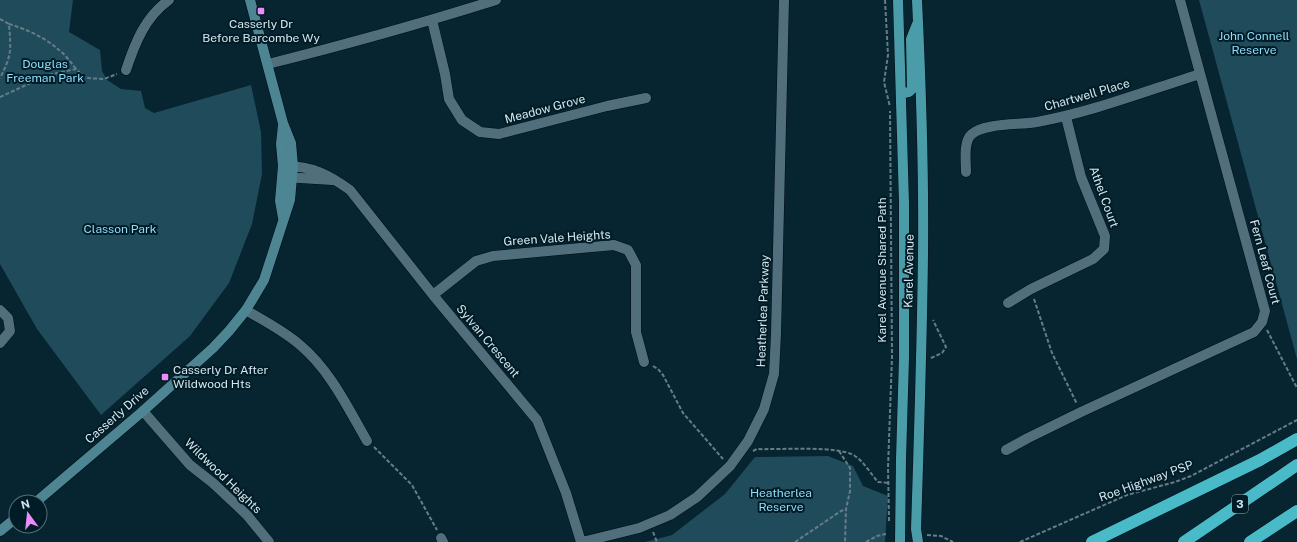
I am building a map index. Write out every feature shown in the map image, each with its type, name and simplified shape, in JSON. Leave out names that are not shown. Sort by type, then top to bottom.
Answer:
[{"type":"highway","points":[[1092,542],[1260,460],[1297,439]]},
{"type":"highway","name":"3","points":[[1184,542],[1297,465]]},
{"type":"highway","points":[[1250,542],[1297,511]]},
{"type":"main road","name":"Karel Avenue","points":[[898,0],[904,203],[904,358],[900,542]]},
{"type":"main road","name":"Karel Avenue","points":[[917,0],[921,77],[923,253],[916,529],[921,538]]},
{"type":"main road","points":[[901,91],[905,93],[912,89],[911,39],[918,20]]},
{"type":"street","points":[[126,70],[142,30],[158,9],[169,0]]},
{"type":"street","name":"Casserly Drive","points":[[45,494],[143,411],[213,348],[229,332],[246,310],[264,280],[283,222],[280,201],[287,178],[288,166],[281,144],[284,123],[250,0]]},
{"type":"street","points":[[268,64],[432,20],[496,0]]},
{"type":"street","name":"Heatherlea Parkway","points":[[581,542],[639,528],[670,515],[697,497],[730,466],[748,441],[764,409],[774,374],[776,334],[784,0]]},
{"type":"street","name":"Fern Leaf Court","points":[[1006,450],[1074,415],[1254,332],[1262,322],[1265,311],[1180,0]]},
{"type":"street","name":"Meadow Grove","points":[[432,20],[445,74],[449,99],[462,120],[480,132],[499,134],[607,106],[646,98]]},
{"type":"street","name":"Chartwell Place","points":[[966,172],[965,147],[971,134],[983,128],[1028,124],[1066,117],[1200,74]]},
{"type":"street","name":"Athel Court","points":[[1008,303],[1031,289],[1093,259],[1104,249],[1105,236],[1081,177],[1066,117]]},
{"type":"street","name":"Sylvan Crescent","points":[[288,166],[319,171],[336,180],[350,190],[432,295],[536,420],[566,493],[581,542]]},
{"type":"street","points":[[287,178],[336,180]]},
{"type":"street","name":"Green Vale Heights","points":[[432,295],[476,261],[493,256],[614,245],[628,250],[636,265],[636,332],[644,362]]},
{"type":"street","points":[[0,310],[8,318],[10,331],[0,343]]},
{"type":"street","points":[[246,310],[286,335],[309,354],[329,378],[367,441]]},
{"type":"street","name":"Wildwood Heights","points":[[143,411],[190,465],[214,483],[247,515],[269,542]]},
{"type":"street","points":[[0,531],[8,524]]},
{"type":"path","name":"Karel Avenue Shared Path","points":[[885,0],[888,55],[884,82],[890,106],[892,357],[889,522]]},
{"type":"path","points":[[0,19],[41,38],[59,49],[86,78],[104,79],[126,70]]},
{"type":"path","points":[[0,78],[8,64],[10,55],[11,42],[8,24]]},
{"type":"path","points":[[0,97],[48,75],[76,69]]},
{"type":"path","points":[[1031,289],[1052,354],[1074,398]]},
{"type":"path","points":[[1262,322],[1297,388]]},
{"type":"path","points":[[644,362],[658,369],[663,375],[683,414],[730,466]]},
{"type":"path","name":"Roe Highway PSP","points":[[1020,542],[1127,496],[1192,476],[1297,420]]},
{"type":"path","points":[[367,441],[412,485],[442,540]]},
{"type":"path","points":[[749,454],[757,449],[825,449],[839,451],[855,456],[878,482],[889,483]]},
{"type":"path","points":[[839,451],[850,468],[850,491],[846,509],[845,542]]},
{"type":"path","points":[[795,542],[846,509]]},
{"type":"path","points":[[889,530],[890,536]]},
{"type":"path","points":[[866,542],[877,536],[886,534]]},
{"type":"path","points":[[921,538],[940,536],[953,542]]},
{"type":"green space","name":"Classon Park","points":[[0,0],[73,0],[69,32],[100,50],[102,71],[107,80],[121,89],[141,91],[145,108],[154,113],[251,85],[261,132],[262,174],[252,224],[229,283],[190,336],[101,415],[37,329],[0,264]]},
{"type":"green space","name":"John Connell Reserve","points":[[1199,0],[1297,0],[1297,359]]},
{"type":"green space","name":"Heatherlea Reserve","points":[[828,456],[853,466],[863,486],[888,496],[885,542],[645,542],[672,535],[725,494],[755,457]]},
{"type":"place","name":"Casserly Dr Before Barcombe Wy","points":[[261,11]]},
{"type":"place","name":"Casserly Dr After Wildwood Hts","points":[[165,377]]},
{"type":"park label","name":"Douglas Freeman Park","points":[[45,71]]}]
